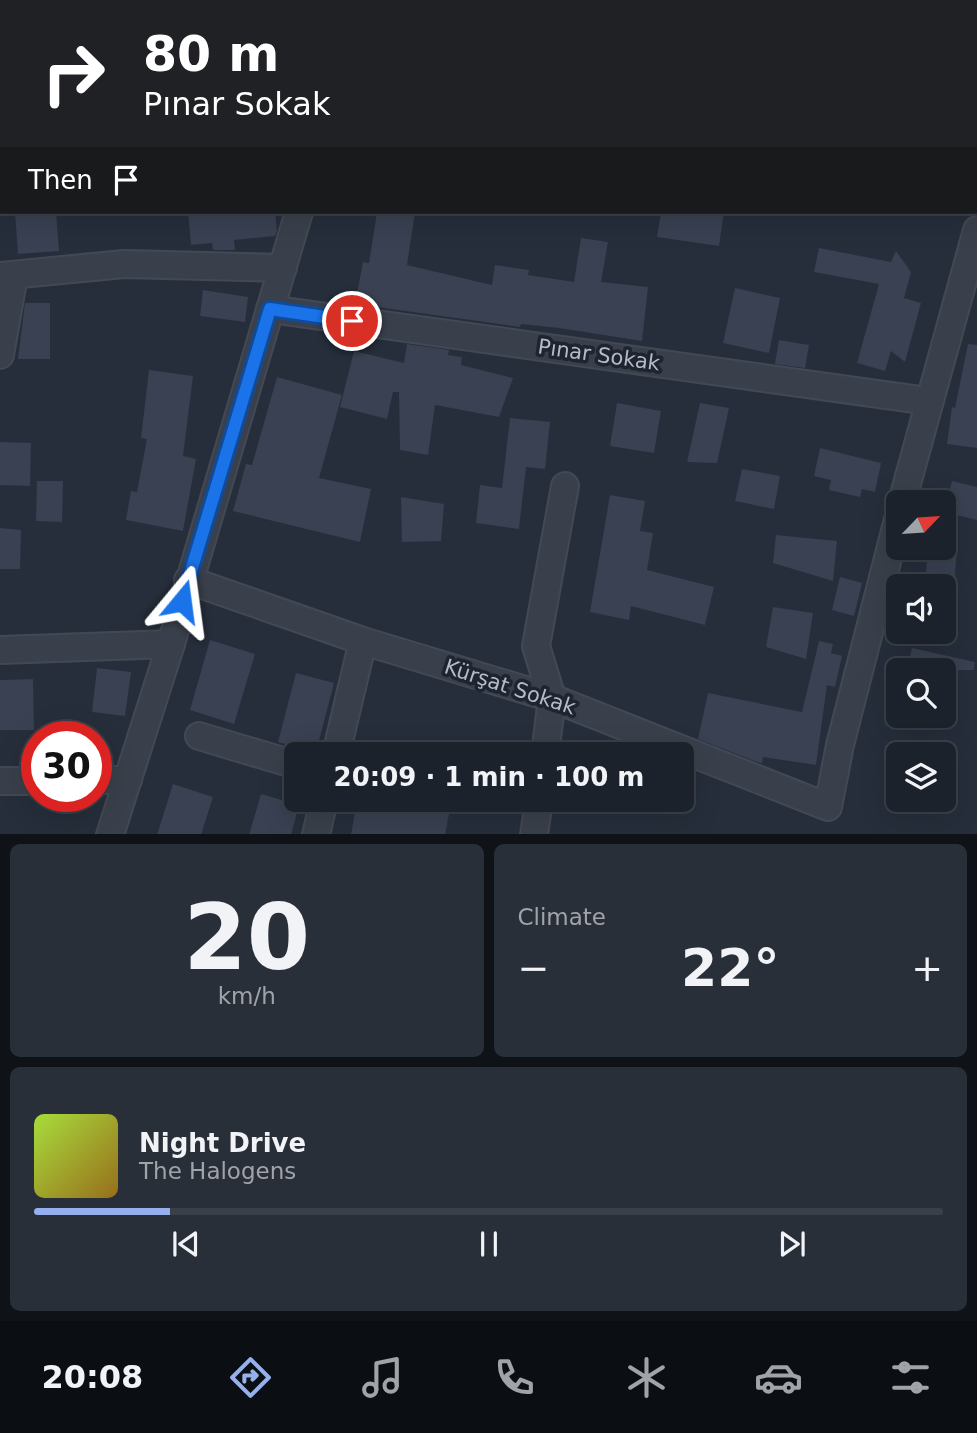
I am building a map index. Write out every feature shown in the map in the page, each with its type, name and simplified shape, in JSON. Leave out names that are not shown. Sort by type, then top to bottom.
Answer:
[{"type":"street","points":[[110,834],[171,644],[298,214]]},
{"type":"street","points":[[905,490],[977,230]]},
{"type":"street","points":[[0,355],[7,276],[124,264],[283,268]]},
{"type":"street","name":"Pınar Sokak","points":[[270,309],[928,401]]},
{"type":"street","points":[[546,742],[552,698],[536,646],[565,486]]},
{"type":"street","name":"Kürşat Sokak","points":[[188,580],[363,641],[552,698],[828,807],[840,745],[887,560]]},
{"type":"street","points":[[339,742],[363,641]]},
{"type":"street","points":[[0,650],[171,644]]},
{"type":"street","points":[[199,736],[284,761]]},
{"type":"street","points":[[112,780],[128,780]]},
{"type":"street","points":[[0,781],[21,781]]},
{"type":"street","points":[[316,834],[321,812]]},
{"type":"street","points":[[534,834],[537,812]]},
{"type":"building","points":[[15,214],[56,214],[59,251],[18,254]]},
{"type":"building","points":[[188,214],[275,214],[275,236],[234,240],[235,250],[213,250],[212,243],[191,245]]},
{"type":"building","points":[[377,214],[415,214],[407,265],[492,285],[495,265],[529,270],[528,275],[574,282],[581,238],[608,242],[601,282],[648,287],[642,341],[559,328],[521,324],[520,327],[355,304],[363,262],[369,263]]},
{"type":"building","points":[[661,214],[724,214],[719,246],[657,237]]},
{"type":"building","points":[[819,248],[891,262],[896,251],[911,272],[904,298],[921,303],[905,362],[891,351],[885,371],[857,363],[879,284],[814,272]]},
{"type":"building","points":[[735,288],[780,298],[769,353],[723,343]]},
{"type":"building","points":[[203,290],[248,297],[245,322],[200,316]]},
{"type":"building","points":[[25,303],[50,303],[50,359],[18,359]]},
{"type":"building","points":[[779,340],[809,345],[805,368],[775,364]]},
{"type":"building","points":[[407,344],[449,350],[448,355],[462,357],[461,365],[513,378],[499,417],[435,405],[428,455],[400,450],[399,392],[393,392],[387,419],[340,407],[354,351],[404,363]]},
{"type":"building","points":[[968,344],[977,345],[977,448],[947,444],[952,407],[955,408]]},
{"type":"building","points":[[149,370],[193,376],[183,456],[196,459],[183,531],[126,520],[131,491],[137,492],[147,439],[141,438]]},
{"type":"building","points":[[277,377],[342,395],[319,478],[371,489],[360,542],[233,511],[246,464],[252,465]]},
{"type":"building","points":[[617,403],[661,411],[654,453],[610,446]]},
{"type":"building","points":[[700,403],[729,408],[717,463],[687,462]]},
{"type":"building","points":[[510,418],[550,422],[545,469],[526,467],[519,529],[476,523],[480,485],[502,488]]},
{"type":"building","points":[[0,442],[31,443],[30,486],[0,485]]},
{"type":"building","points":[[820,448],[881,463],[875,492],[862,489],[860,497],[829,490],[831,480],[814,476]]},
{"type":"building","points":[[742,469],[780,476],[774,509],[735,501]]},
{"type":"building","points":[[37,481],[63,481],[62,522],[36,521]]},
{"type":"building","points":[[952,481],[977,487],[977,520],[956,515],[956,490],[950,490]]},
{"type":"building","points":[[610,495],[645,501],[640,531],[653,533],[647,570],[714,587],[705,625],[631,606],[629,620],[590,612]]},
{"type":"building","points":[[401,497],[444,504],[441,541],[402,542]]},
{"type":"building","points":[[0,528],[21,530],[20,569],[0,569]]},
{"type":"building","points":[[776,535],[837,541],[833,581],[773,563]]},
{"type":"building","points":[[957,548],[955,574],[926,574],[927,560],[956,560]]},
{"type":"building","points":[[840,577],[862,583],[854,616],[832,610]]},
{"type":"building","points":[[773,607],[813,613],[806,659],[766,647]]},
{"type":"building","points":[[210,640],[255,654],[234,724],[190,710]]},
{"type":"building","points":[[819,641],[833,644],[831,653],[842,656],[835,687],[827,685],[816,765],[763,757],[762,763],[757,762],[698,739],[708,693],[802,712]]},
{"type":"building","points":[[912,648],[975,662],[974,670],[956,670],[956,658],[910,658]]},
{"type":"building","points":[[97,668],[131,672],[125,716],[92,712]]},
{"type":"building","points":[[296,673],[334,683],[319,742],[278,742]]},
{"type":"building","points":[[33,679],[34,721],[21,721],[21,730],[0,730],[0,680]]},
{"type":"building","points":[[173,784],[213,797],[201,834],[157,834]]},
{"type":"building","points":[[261,794],[284,801],[284,812],[297,812],[291,834],[249,834]]},
{"type":"building","points":[[355,812],[449,812],[445,834],[351,834]]},
{"type":"route","points":[[182,601],[270,309],[352,321]]}]
